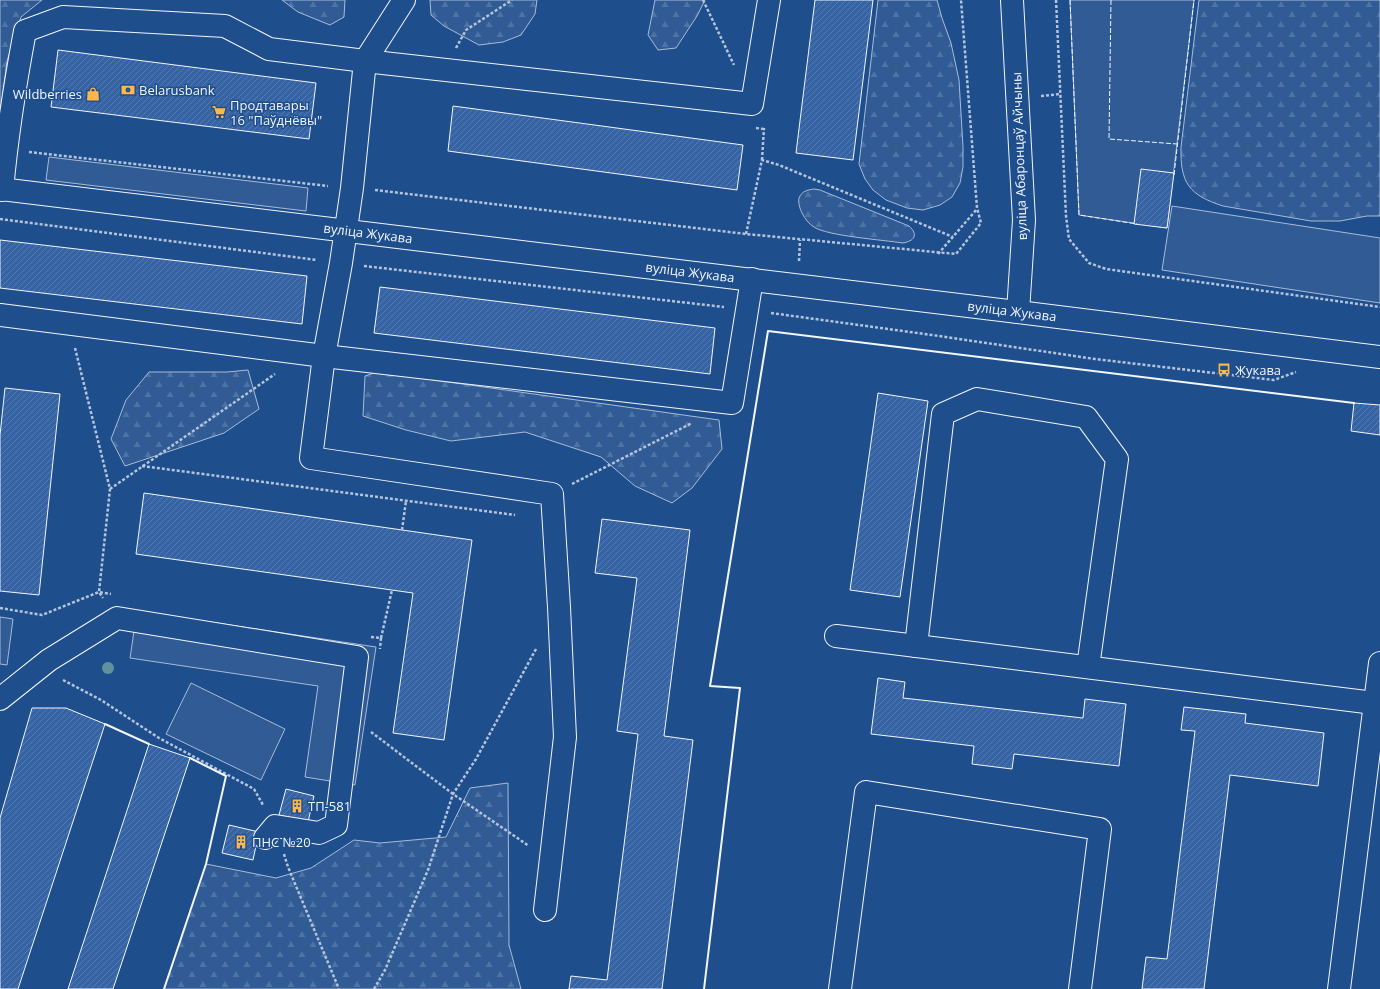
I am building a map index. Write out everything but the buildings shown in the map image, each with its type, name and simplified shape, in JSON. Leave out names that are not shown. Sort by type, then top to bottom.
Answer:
[{"type":"main road","points":[[404,0],[365,61],[352,188],[341,263],[315,354],[311,458],[552,494],[565,737],[545,910]]},
{"type":"main road","points":[[1,189],[5,150],[25,32],[63,17],[225,26],[269,49],[752,104],[769,0]]},
{"type":"main road","name":"вуліца Абаронцаў Айчыны","points":[[1012,0],[1024,220],[1018,312]]},
{"type":"main road","name":"вуліца Жукава","points":[[1,189],[752,279],[1380,357]]},
{"type":"main road","points":[[0,315],[732,403],[752,279]]},
{"type":"main road","points":[[916,646],[943,414],[977,399],[1086,417],[1117,459],[1088,667]]},
{"type":"main road","points":[[0,700],[49,660],[117,618],[357,657],[336,825],[319,833],[270,832]]},
{"type":"main road","points":[[836,636],[1374,703]]},
{"type":"main road","points":[[1338,989],[1380,663]]},
{"type":"main road","points":[[840,989],[866,792],[1100,829],[1080,989]]},
{"type":"path","points":[[443,70],[466,30],[512,0]]},
{"type":"path","points":[[5,150],[379,190],[746,234],[938,254],[956,254],[981,223],[978,208],[961,0]]},
{"type":"path","points":[[1056,0],[1065,208],[1068,232],[1069,239],[1089,263],[1106,269],[1380,307]]},
{"type":"path","points":[[756,128],[764,129]]},
{"type":"path","points":[[746,234],[762,160],[779,165],[953,237]]},
{"type":"path","points":[[938,254],[978,208]]},
{"type":"path","points":[[0,219],[341,263],[747,310],[1095,359],[1274,380],[1302,370]]},
{"type":"path","points":[[69,324],[110,489],[99,592],[117,618]]},
{"type":"path","points":[[110,489],[142,466],[315,354]]},
{"type":"path","points":[[552,494],[697,420]]},
{"type":"path","points":[[142,466],[554,520]]},
{"type":"path","points":[[402,530],[406,501]]},
{"type":"path","points":[[381,638],[392,590]]},
{"type":"path","points":[[374,989],[385,970],[428,870],[453,794],[476,759],[536,648]]},
{"type":"path","points":[[39,668],[101,700],[159,738],[254,789],[270,832],[288,867],[339,989]]},
{"type":"path","points":[[350,716],[453,794],[551,861]]},
{"type":"green space","points":[[0,0],[42,0],[21,17],[7,61],[0,115]]},
{"type":"green space","points":[[282,0],[345,0],[344,17],[330,25],[298,12]]},
{"type":"green space","points":[[430,0],[537,0],[535,14],[521,35],[503,42],[479,45],[444,26],[431,15]]},
{"type":"green space","points":[[655,0],[705,0],[697,16],[676,48],[658,50],[648,35]]},
{"type":"green space","points":[[878,0],[937,0],[951,43],[959,80],[963,147],[963,167],[960,183],[952,197],[940,205],[923,210],[907,208],[886,200],[873,190],[865,179],[859,164]]},
{"type":"green space","points":[[1199,0],[1380,0],[1380,216],[1367,216],[1340,221],[1311,221],[1223,206],[1202,197],[1189,186],[1182,170],[1181,147]]},
{"type":"green space","points":[[814,189],[820,190],[909,226],[914,232],[914,237],[910,241],[903,243],[831,233],[814,227],[803,215],[799,204],[799,198],[803,192]]},
{"type":"green space","points":[[248,370],[259,409],[224,433],[125,466],[111,439],[126,400],[149,372],[227,372]]},
{"type":"green space","points":[[377,372],[719,420],[722,449],[692,488],[672,503],[635,486],[601,457],[525,432],[451,441],[406,430],[363,416],[365,376]]},
{"type":"green space","points":[[508,783],[509,945],[521,989],[164,989],[206,864],[276,878],[311,868],[354,840],[380,843],[446,837],[470,788]]},
{"type":"shaded area","points":[[1070,0],[1194,0],[1167,228],[1079,215]]},
{"type":"shaded area","points":[[49,157],[308,188],[306,211],[46,180]]},
{"type":"shaded area","points":[[1172,206],[1380,238],[1380,303],[1162,270]]},
{"type":"shaded area","points":[[137,611],[376,647],[355,785],[305,777],[318,686],[130,658]]},
{"type":"shaded area","points":[[0,617],[13,619],[7,665],[0,664]]},
{"type":"shaded area","points":[[191,683],[285,729],[261,780],[166,734]]},
{"type":"fence","points":[[1070,0],[1079,215],[1137,224]]},
{"type":"fence","points":[[1111,0],[1109,139],[1177,144]]},
{"type":"fence","points":[[1174,175],[1194,0]]},
{"type":"wall","points":[[704,989],[740,688],[710,686],[768,331],[1354,403]]},
{"type":"wall","points":[[105,724],[149,744]]},
{"type":"wall","points":[[164,989],[206,864],[226,776],[190,758]]},
{"type":"place","name":"Belarusbank","points":[[128,90]]},
{"type":"place","name":"Wildberries","points":[[93,94]]},
{"type":"place","name":"Продтавары 16 \"Паўднёвы\"","points":[[219,112]]},
{"type":"place","name":"Жукава","points":[[1224,370]]},
{"type":"place","name":"ТП-581","points":[[297,806]]},
{"type":"place","name":"ПНС №20","points":[[241,842]]}]
